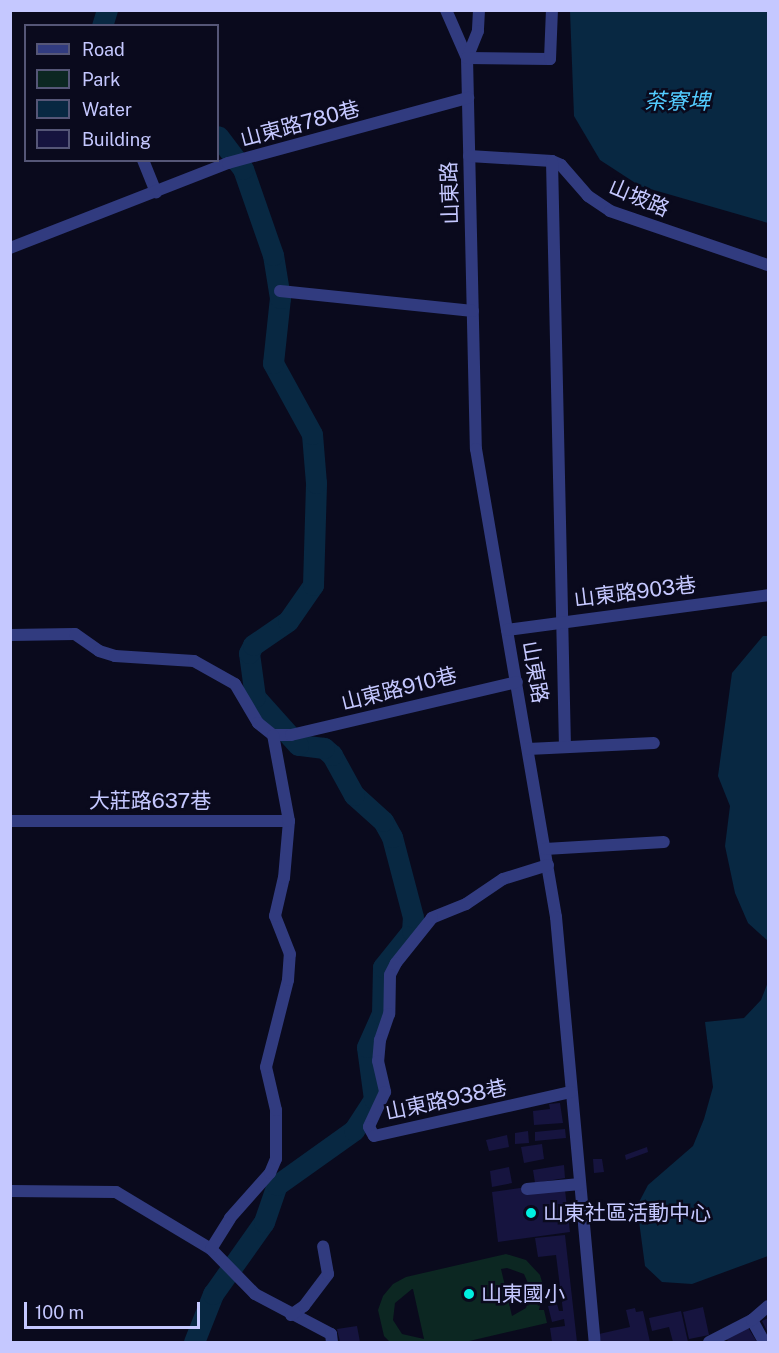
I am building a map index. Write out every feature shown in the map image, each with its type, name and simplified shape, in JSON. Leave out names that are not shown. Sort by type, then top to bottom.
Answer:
[{"type":"street","name":"山東路","points":[[446,10],[467,58],[476,449],[548,865],[595,1342]]},
{"type":"street","points":[[479,10],[478,31],[467,58],[550,59],[552,10]]},
{"type":"street","name":"山東路780巷","points":[[10,248],[228,163],[468,98]]},
{"type":"street","points":[[469,156],[552,161],[565,746]]},
{"type":"street","name":"山坡路","points":[[552,161],[561,165],[588,196],[610,210],[768,265]]},
{"type":"street","points":[[144,162],[156,192]]},
{"type":"street","points":[[280,291],[473,311]]},
{"type":"street","name":"山東路903巷","points":[[507,630],[768,595]]},
{"type":"street","points":[[10,635],[75,634],[99,651],[115,656],[194,661],[220,672],[235,684],[258,723],[282,735],[289,820],[284,878],[275,916],[290,954],[288,980],[266,1067],[276,1110],[276,1159],[270,1173],[230,1218],[211,1250]]},
{"type":"street","name":"山東路910巷","points":[[282,735],[517,682]]},
{"type":"street","points":[[528,749],[654,743]]},
{"type":"street","name":"大莊路637巷","points":[[10,821],[289,820]]},
{"type":"street","points":[[545,849],[664,842]]},
{"type":"street","name":"山東路938巷","points":[[548,865],[503,879],[466,904],[432,918],[396,963],[390,975],[389,1014],[380,1040],[378,1061],[385,1092],[369,1127],[374,1136],[572,1092]]},
{"type":"street","points":[[527,1189],[580,1184]]},
{"type":"street","points":[[10,1191],[116,1192],[211,1250],[255,1294],[291,1315],[331,1334],[332,1342]]},
{"type":"street","points":[[291,1315],[304,1306],[328,1274],[323,1246]]},
{"type":"street","points":[[709,1342],[752,1320],[768,1306]]},
{"type":"street","points":[[752,1320],[765,1342]]},
{"type":"green space","points":[[506,1254],[526,1260],[540,1275],[544,1289],[539,1310],[544,1310],[547,1323],[465,1342],[390,1342],[384,1336],[378,1310],[383,1296],[393,1284],[406,1277]],"holes":[[[507,1268],[524,1274],[531,1290],[526,1308],[512,1316],[501,1269]],[[413,1289],[424,1339],[402,1334],[393,1320],[395,1303]]]},
{"type":"water","name":"茶寮埤","points":[[570,11],[768,11],[768,223],[640,186],[600,160],[574,116]]},
{"type":"water","points":[[763,636],[768,636],[768,941],[748,923],[735,893],[725,846],[730,806],[718,776],[732,673]]},
{"type":"water","points":[[768,982],[768,1256],[692,1284],[662,1282],[645,1266],[637,1206],[648,1185],[693,1146],[704,1119],[713,1087],[705,1022],[744,1018],[761,1000]]},
{"type":"building","points":[[560,1103],[563,1123],[534,1125],[533,1111],[550,1109],[549,1104]]},
{"type":"building","points":[[565,1129],[566,1138],[535,1141],[535,1132]]},
{"type":"building","points":[[528,1131],[529,1143],[515,1144],[515,1133]]},
{"type":"building","points":[[507,1135],[509,1147],[489,1151],[486,1140]]},
{"type":"building","points":[[542,1144],[544,1159],[524,1163],[521,1147]]},
{"type":"building","points":[[647,1147],[648,1152],[626,1160],[625,1155]]},
{"type":"building","points":[[593,1159],[602,1159],[604,1172],[594,1173]]},
{"type":"building","points":[[564,1165],[565,1178],[535,1183],[533,1170]]},
{"type":"building","points":[[509,1167],[512,1183],[492,1187],[490,1171]]},
{"type":"building","name":"山東社區活動中心","points":[[527,1187],[565,1190],[570,1232],[498,1242],[492,1192]]},
{"type":"building","points":[[565,1235],[577,1342],[552,1342],[550,1328],[565,1326],[564,1319],[552,1322],[548,1306],[557,1304],[559,1311],[563,1311],[556,1255],[538,1257],[535,1238]]},
{"type":"building","points":[[703,1307],[709,1335],[689,1339],[683,1312]]},
{"type":"building","points":[[635,1308],[636,1312],[643,1311],[650,1342],[601,1342],[599,1334],[630,1327],[626,1310]]},
{"type":"building","points":[[681,1311],[688,1342],[673,1342],[669,1327],[652,1331],[649,1318]]},
{"type":"building","points":[[768,1318],[768,1333],[762,1321]]},
{"type":"building","points":[[357,1326],[360,1342],[340,1342],[337,1329]]},
{"type":"building","points":[[747,1326],[757,1342],[729,1342],[726,1339]]},
{"type":"waterway","points":[[103,24],[107,10]]},
{"type":"waterway","points":[[194,1342],[213,1294],[264,1222],[277,1185],[354,1130],[374,1099],[367,1047],[382,1014],[383,967],[412,931],[413,917],[392,837],[383,821],[354,795],[332,755],[324,748],[298,745],[255,697],[249,653],[253,645],[288,621],[313,585],[316,483],[312,434],[273,363],[280,298],[273,255],[243,169],[219,137]]},
{"type":"place","name":"山東社區活動中心","points":[[531,1213]]},
{"type":"place","name":"山東國小","points":[[469,1294]]}]
